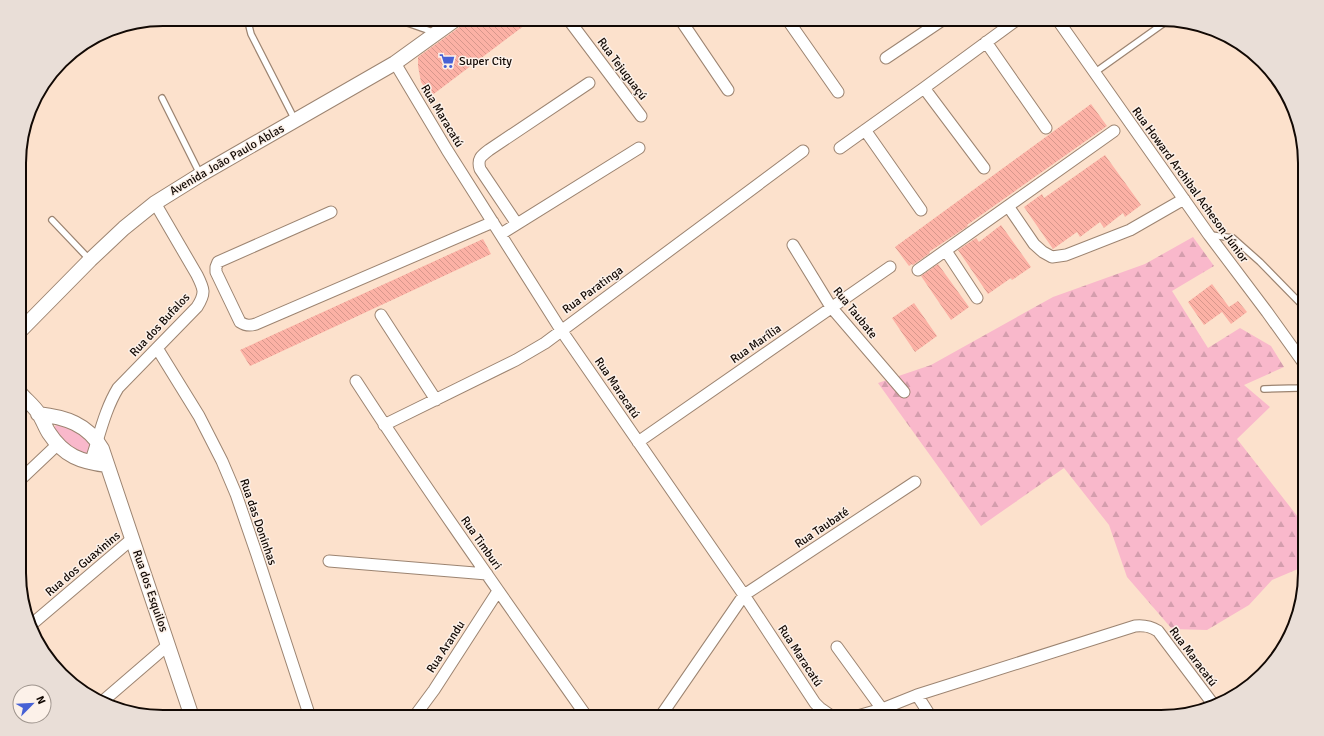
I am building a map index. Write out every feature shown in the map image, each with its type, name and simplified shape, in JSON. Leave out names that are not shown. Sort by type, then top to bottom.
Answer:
[{"type":"street","name":"Avenida João Paulo Ablas","points":[[26,325],[90,260],[124,228],[154,203],[395,63],[446,26]]},
{"type":"street","name":"Rua Tejuguaçú","points":[[573,26],[641,116]]},
{"type":"street","points":[[685,26],[728,90]]},
{"type":"street","points":[[792,26],[838,92]]},
{"type":"street","points":[[886,58],[934,26]]},
{"type":"street","points":[[840,148],[1008,26]]},
{"type":"street","name":"Rua Howard Archibal Acheson Júnior","points":[[1061,26],[1209,235],[1298,355]]},
{"type":"street","points":[[986,42],[1046,128]]},
{"type":"street","name":"Rua Maracatú","points":[[395,63],[447,150],[561,330],[744,595],[815,703],[817,710]]},
{"type":"street","points":[[517,224],[480,169],[478,163],[480,158],[489,150],[588,83]]},
{"type":"street","points":[[924,88],[984,168]]},
{"type":"street","points":[[865,130],[921,210]]},
{"type":"street","points":[[918,270],[1114,131]]},
{"type":"street","points":[[500,234],[639,148]]},
{"type":"street","name":"Rua Paratinga","points":[[384,425],[516,360],[545,343],[803,151]]},
{"type":"street","points":[[1008,206],[1034,244],[1043,252],[1052,257],[1066,255],[1130,230],[1184,199]]},
{"type":"street","name":"Rua dos Bufalos","points":[[90,463],[110,401],[118,388],[197,307],[204,294],[202,285],[197,275],[154,203]]},
{"type":"street","points":[[331,212],[218,262],[216,272],[240,322],[250,326],[256,324],[493,222]]},
{"type":"street","name":"Rua Taubate","points":[[793,245],[831,307],[904,392]]},
{"type":"street","points":[[946,251],[977,298]]},
{"type":"street","name":"Rua Marília","points":[[638,442],[890,267]]},
{"type":"street","points":[[381,315],[436,400]]},
{"type":"street","name":"Rua das Doninhas","points":[[157,348],[199,416],[222,461],[236,494],[308,710]]},
{"type":"street","name":"Rua Timburi","points":[[356,382],[384,425],[582,710]]},
{"type":"street","points":[[26,400],[38,414],[57,445],[65,452],[90,463],[107,465]]},
{"type":"street","name":"Rua dos Esquilos","points":[[38,414],[67,420],[84,428],[98,442],[102,449],[190,710]]},
{"type":"street","points":[[26,474],[57,445]]},
{"type":"street","name":"Rua Taubaté","points":[[744,595],[915,482]]},
{"type":"street","name":"Rua dos Guaxinins","points":[[35,622],[132,539]]},
{"type":"street","points":[[330,561],[487,574]]},
{"type":"street","name":"Rua Arandu","points":[[419,710],[434,690],[498,590]]},
{"type":"street","points":[[664,710],[744,595]]},
{"type":"street","name":"Rua Maracatú","points":[[878,710],[917,695],[1126,627],[1144,626],[1152,627],[1158,631],[1211,701]]},
{"type":"street","points":[[106,698],[168,645]]},
{"type":"street","points":[[837,647],[882,709]]},
{"type":"street","points":[[917,695],[927,710]]},
{"type":"lane","points":[[249,26],[251,34],[295,120]]},
{"type":"lane","points":[[416,26],[437,33]]},
{"type":"lane","points":[[1094,73],[1160,26]]},
{"type":"lane","points":[[162,98],[200,175]]},
{"type":"lane","points":[[52,220],[90,260]]},
{"type":"lane","points":[[1209,235],[1233,238],[1260,262],[1298,301]]},
{"type":"lane","points":[[1264,390],[1298,388]]},
{"type":"green space","points":[[1193,237],[1214,266],[1172,291],[1208,348],[1240,328],[1271,346],[1284,367],[1244,385],[1270,407],[1237,439],[1298,517],[1298,569],[1272,580],[1249,605],[1207,630],[1172,629],[1127,577],[1109,525],[1064,468],[981,526],[878,383],[931,365],[1053,297],[1145,264]]},
{"type":"green space","points":[[57,424],[75,430],[90,442],[89,452],[85,454],[68,448],[53,430]]},
{"type":"building","name":"Super City","points":[[461,26],[524,26],[431,96],[421,82],[418,57]]},
{"type":"building","points":[[1091,104],[1107,126],[967,225],[968,226],[929,252],[930,253],[913,265],[912,264],[909,266],[895,247]]},
{"type":"building","points":[[1105,155],[1141,205],[1125,217],[1123,213],[1104,228],[1100,222],[1080,237],[1077,232],[1053,249],[1024,207],[1042,194],[1044,198]]},
{"type":"building","points":[[1001,225],[1031,267],[1012,280],[1011,278],[988,294],[958,250],[976,238],[979,242]]},
{"type":"building","points":[[483,239],[491,254],[250,366],[240,350]]},
{"type":"building","points":[[938,264],[969,307],[951,320],[921,276]]},
{"type":"building","points":[[1212,284],[1229,307],[1238,301],[1247,312],[1231,324],[1222,312],[1204,325],[1188,302]]},
{"type":"building","points":[[914,303],[937,336],[915,352],[892,318]]},
{"type":"place","name":"Super City","points":[[447,61]]}]
